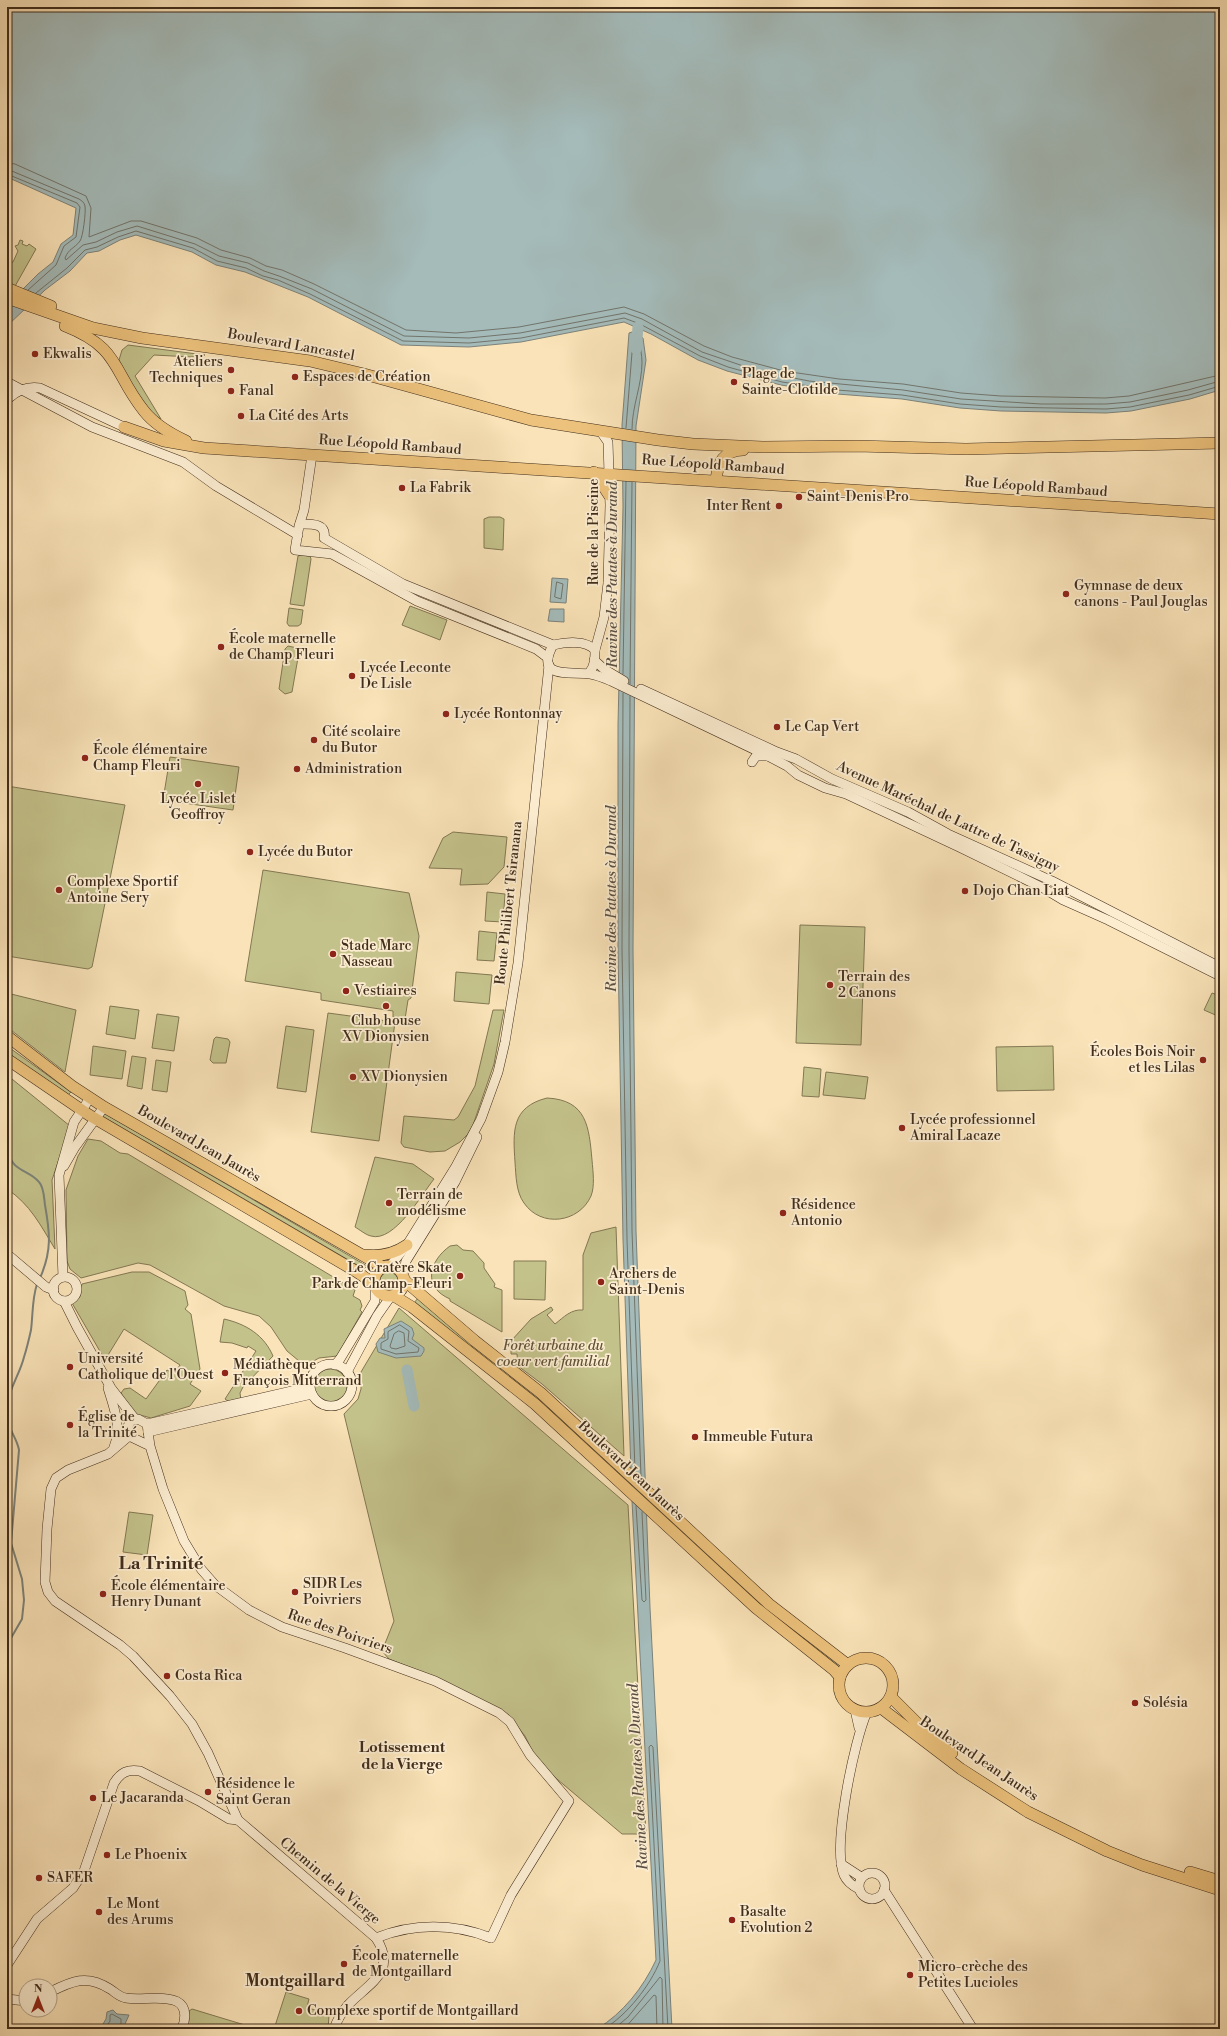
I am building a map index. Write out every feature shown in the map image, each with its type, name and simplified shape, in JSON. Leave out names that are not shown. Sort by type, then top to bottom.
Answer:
[{"type":"main road","points":[[7,288],[58,317],[96,342],[107,351],[115,362],[137,401],[152,419],[173,435],[204,448]]},
{"type":"main road","points":[[7,298],[58,317]]},
{"type":"main road","points":[[7,305],[58,317]]},
{"type":"main road","name":"Boulevard Lancastel","points":[[58,317],[142,338],[310,361],[364,374],[531,420],[641,438],[693,444],[763,447]]},
{"type":"main road","points":[[124,427],[164,441],[204,448]]},
{"type":"main road","points":[[716,480],[719,464],[722,458],[729,453],[763,447],[857,446],[966,449],[1220,443]]},
{"type":"main road","name":"Rue Léopold Rambaud","points":[[204,448],[594,472],[1220,514]]},
{"type":"main road","points":[[594,472],[609,495]]},
{"type":"main road","name":"Boulevard Jean Jaurès","points":[[7,1036],[104,1107],[361,1255],[386,1266],[398,1268],[404,1277],[475,1341],[541,1393],[769,1604],[848,1665]]},
{"type":"main road","name":"Boulevard Jean Jaurès","points":[[7,1059],[96,1119],[350,1268],[374,1286],[383,1296],[393,1296],[412,1307],[535,1404],[756,1608],[840,1677]]},
{"type":"main road","points":[[361,1255],[379,1257],[398,1251],[407,1245]]},
{"type":"main road","points":[[374,1286],[375,1273],[386,1266]]},
{"type":"main road","points":[[393,1296],[402,1290],[404,1277]]},
{"type":"main road","points":[[857,1659],[875,1659],[890,1671],[893,1679],[891,1697],[881,1708],[867,1712],[855,1710],[845,1702],[841,1695],[839,1686],[840,1677],[848,1665],[857,1659]]},
{"type":"main road","name":"Boulevard Jean Jaurès","points":[[891,1697],[926,1732],[964,1766]]},
{"type":"main road","name":"Boulevard Jean Jaurès","points":[[881,1708],[1015,1801],[1142,1861],[1220,1890]]},
{"type":"main road","name":"Boulevard Jean Jaurès","points":[[1142,1861],[1220,1881]]},
{"type":"street","points":[[8,401],[10,383],[92,427],[183,462],[216,486],[298,535]]},
{"type":"street","points":[[8,401],[21,390],[29,387],[40,388],[124,427]]},
{"type":"street","name":"Rue de la Piscine","points":[[595,650],[604,617],[608,582],[608,442],[602,432]]},
{"type":"street","points":[[312,455],[304,510],[295,550],[332,554],[399,593],[536,649],[549,661],[553,671],[560,673],[589,673],[617,681],[750,743]]},
{"type":"street","points":[[304,510],[307,520],[324,528],[324,538],[403,584],[553,645],[560,643],[587,643],[599,634]]},
{"type":"street","points":[[300,524],[313,524]]},
{"type":"street","points":[[587,643],[595,650],[593,668],[589,673]]},
{"type":"street","points":[[549,661],[553,645]]},
{"type":"street","points":[[594,660],[617,681]]},
{"type":"street","name":"Route Philibert Tsiranana","points":[[386,1266],[407,1245],[454,1168],[481,1119],[498,1072],[505,1042],[518,962],[548,686],[549,661]]},
{"type":"street","points":[[548,686],[560,673]]},
{"type":"street","name":"Avenue Maréchal de Lattre de Tassigny","points":[[750,743],[768,756],[788,766],[798,775],[817,784],[846,794],[904,821],[1043,888],[1072,905],[1171,950],[1220,976]]},
{"type":"street","name":"Avenue Maréchal de Lattre de Tassigny","points":[[750,743],[796,759],[832,779],[908,812],[948,834],[1052,881],[1220,967]]},
{"type":"street","points":[[752,762],[756,756],[768,756]]},
{"type":"street","points":[[63,1277],[59,1175],[71,1129],[81,1109],[90,1098]]},
{"type":"street","points":[[59,1175],[75,1147],[104,1107]]},
{"type":"street","name":"Route Philibert Tsiranana","points":[[404,1277],[406,1261],[430,1226],[462,1168],[480,1130],[481,1119]]},
{"type":"street","points":[[7,1254],[38,1281],[54,1290]]},
{"type":"street","points":[[64,1300],[74,1297],[77,1288],[71,1278],[63,1277],[55,1284],[54,1290],[57,1297],[64,1300],[111,1388],[134,1419],[131,1433]]},
{"type":"street","points":[[335,1364],[340,1359],[374,1301],[374,1286]]},
{"type":"street","points":[[347,1372],[377,1316],[393,1296]]},
{"type":"street","points":[[328,1364],[335,1364],[347,1372],[350,1378],[351,1392],[342,1403],[328,1406],[322,1404],[310,1391],[310,1378],[315,1371],[328,1364]]},
{"type":"street","points":[[103,1373],[117,1422],[118,1431],[114,1447]]},
{"type":"street","points":[[111,1388],[120,1416],[131,1433],[150,1446]]},
{"type":"street","points":[[238,1820],[208,1753],[192,1724],[170,1696],[134,1656],[55,1601],[46,1587],[47,1529],[53,1484],[61,1474],[102,1456],[131,1433],[310,1391]]},
{"type":"street","points":[[134,1419],[141,1419],[147,1430]]},
{"type":"street","name":"Rue des Poivriers","points":[[147,1430],[150,1446],[163,1489],[184,1541],[201,1569],[215,1585],[249,1610],[282,1627],[435,1680],[498,1713],[510,1722],[536,1763],[569,1801]]},
{"type":"street","points":[[855,1710],[860,1730]]},
{"type":"street","points":[[861,1877],[870,1873],[879,1875],[884,1881],[882,1893],[875,1898],[866,1898],[860,1889],[852,1886],[844,1876],[841,1864],[840,1828],[860,1730],[867,1712]]},
{"type":"street","points":[[7,1965],[37,1919],[73,1888],[84,1872],[114,1782],[123,1773],[133,1770],[140,1771],[199,1800],[229,1819],[238,1820]]},
{"type":"street","name":"Chemin de la Vierge","points":[[238,1820],[376,1938],[389,1933],[436,1926],[462,1929],[491,1938],[511,1895],[569,1801]]},
{"type":"street","points":[[841,1864],[861,1877]]},
{"type":"street","points":[[860,1889],[861,1877]]},
{"type":"street","points":[[882,1893],[895,1907],[973,2029]]},
{"type":"street","points":[[334,2029],[347,2006],[382,1972],[384,1956],[376,1938]]},
{"type":"street","points":[[58,1988],[71,1982],[86,1980],[105,1986],[125,1998],[168,1998],[175,2000],[184,2009],[185,2020],[182,2029]]},
{"type":"street","points":[[7,1999],[18,2000]]},
{"type":"green space","points":[[20,240],[23,241],[22,244],[27,246],[29,244],[36,249],[14,288],[7,285],[7,265],[13,262],[18,251],[15,246],[18,245]]},
{"type":"green space","points":[[128,345],[205,355],[191,357],[154,355],[135,376],[161,419],[154,415],[142,402],[119,360],[122,350]]},
{"type":"green space","points":[[489,517],[500,517],[504,519],[503,550],[484,548],[484,519]]},
{"type":"green space","points":[[298,556],[310,556],[311,559],[304,606],[290,604]]},
{"type":"green space","points":[[410,606],[447,620],[440,640],[402,625]]},
{"type":"green space","points":[[289,608],[303,610],[301,624],[298,626],[289,626],[287,623]]},
{"type":"green space","points":[[288,646],[297,648],[299,652],[292,692],[285,694],[279,689],[285,649]]},
{"type":"green space","points":[[170,757],[239,767],[233,810],[163,800]]},
{"type":"green space","points":[[7,786],[125,805],[92,967],[88,969],[7,956]]},
{"type":"green space","points":[[453,832],[507,837],[504,867],[488,884],[460,885],[462,869],[429,868],[443,838]]},
{"type":"green space","name":"Stade Marc Nasseau","points":[[263,870],[409,893],[419,936],[411,998],[408,1000],[405,1019],[393,1017],[393,1011],[321,1000],[321,993],[245,981]]},
{"type":"green space","points":[[487,892],[505,894],[503,922],[485,921]]},
{"type":"green space","name":"Terrain des 2 Canons","points":[[800,925],[865,927],[861,1045],[796,1043]]},
{"type":"green space","points":[[479,931],[497,933],[494,961],[477,960]]},
{"type":"green space","points":[[456,972],[492,975],[489,1004],[454,1001]]},
{"type":"green space","points":[[7,993],[76,1010],[65,1072],[7,1027]]},
{"type":"green space","points":[[1212,993],[1220,996],[1220,1017],[1204,1010]]},
{"type":"green space","points":[[110,1006],[139,1010],[135,1039],[106,1034]]},
{"type":"green space","points":[[493,1010],[504,1010],[494,1064],[473,1125],[468,1134],[460,1142],[445,1151],[430,1152],[404,1147],[401,1143],[404,1116],[454,1120],[458,1117],[475,1086]]},
{"type":"green space","name":"XV Dionysien","points":[[328,1013],[395,1022],[379,1141],[311,1132]]},
{"type":"green space","points":[[157,1014],[179,1017],[174,1051],[152,1048]]},
{"type":"green space","points":[[286,1026],[314,1030],[306,1092],[277,1088]]},
{"type":"green space","points":[[216,1037],[228,1039],[230,1042],[226,1063],[213,1063],[210,1060],[214,1039]]},
{"type":"green space","points":[[7,1046],[71,1092],[66,1097],[7,1052]]},
{"type":"green space","points":[[93,1046],[126,1051],[122,1079],[90,1075]]},
{"type":"green space","points":[[1053,1046],[1054,1090],[997,1091],[996,1047]]},
{"type":"green space","points":[[132,1056],[146,1058],[142,1089],[127,1086]]},
{"type":"green space","points":[[156,1060],[171,1062],[167,1092],[152,1090]]},
{"type":"green space","points":[[804,1067],[821,1069],[819,1097],[802,1096]]},
{"type":"green space","points":[[826,1072],[868,1077],[865,1099],[823,1095]]},
{"type":"green space","points":[[7,1075],[70,1126],[52,1180],[55,1249],[29,1209],[22,1201],[7,1189]]},
{"type":"green space","points":[[547,1098],[560,1100],[570,1104],[578,1110],[587,1126],[591,1148],[593,1188],[591,1196],[578,1212],[569,1217],[559,1219],[550,1219],[531,1211],[521,1199],[516,1178],[514,1141],[517,1122],[521,1114],[527,1108],[535,1102]]},
{"type":"green space","points":[[104,1113],[367,1266],[364,1269],[102,1116]]},
{"type":"green space","points":[[88,1139],[101,1141],[120,1153],[128,1154],[355,1290],[353,1296],[360,1300],[362,1306],[360,1310],[362,1312],[337,1356],[319,1358],[305,1366],[287,1351],[271,1327],[259,1316],[224,1306],[150,1265],[138,1263],[81,1278],[70,1269],[67,1261],[66,1190],[78,1156]]},
{"type":"green space","name":"Terrain de modélisme","points":[[375,1157],[413,1164],[434,1179],[407,1216],[389,1232],[380,1236],[365,1234],[355,1227]]},
{"type":"green space","name":"Forêt urbaine du coeur vert familial","points":[[616,1227],[624,1456],[542,1384],[518,1366],[517,1354],[511,1354],[511,1341],[531,1319],[551,1307],[553,1310],[547,1315],[555,1324],[571,1312],[583,1310],[583,1255],[591,1233]]},
{"type":"green space","name":"Le Cratère Skate Park de Champ-Fleuri","points":[[457,1245],[463,1250],[473,1251],[484,1263],[484,1268],[495,1284],[494,1287],[502,1290],[502,1332],[450,1301],[450,1299],[441,1294],[435,1288],[432,1281],[433,1266],[443,1252],[450,1246]]},
{"type":"green space","points":[[514,1261],[546,1261],[545,1300],[514,1299]]},
{"type":"green space","points":[[132,1272],[149,1272],[185,1291],[188,1305],[185,1309],[191,1314],[200,1369],[190,1384],[201,1391],[190,1406],[151,1418],[133,1413],[121,1393],[124,1389],[130,1388],[146,1399],[167,1370],[174,1374],[180,1365],[124,1329],[105,1360],[72,1303],[79,1295],[82,1284]]},
{"type":"green space","points":[[389,1272],[395,1275],[398,1281],[395,1287],[389,1290],[383,1287],[380,1281],[383,1275]]},
{"type":"green space","points":[[418,1298],[521,1382],[842,1665],[839,1668],[803,1642],[414,1303]]},
{"type":"green space","points":[[399,1308],[628,1505],[646,1834],[622,1834],[538,1763],[525,1736],[510,1717],[444,1681],[389,1659],[382,1651],[394,1621],[344,1414],[358,1399],[361,1389],[361,1372]]},
{"type":"green space","points":[[224,1319],[247,1327],[259,1336],[265,1342],[273,1356],[243,1387],[240,1393],[241,1400],[228,1401],[225,1399],[256,1351],[248,1346],[247,1348],[232,1343],[220,1342]]},
{"type":"green space","points":[[327,1369],[333,1369],[337,1370],[344,1376],[347,1386],[346,1393],[340,1400],[333,1403],[327,1403],[323,1402],[316,1396],[313,1389],[313,1383],[314,1379],[320,1372]]},
{"type":"green space","points":[[129,1512],[153,1515],[147,1555],[123,1552]]},
{"type":"green space","name":"Complexe sportif de Montgaillard","points":[[286,1992],[309,1999],[307,2007],[329,2016],[328,2029],[274,2029]]},
{"type":"green space","points":[[192,2009],[258,2029],[188,2029],[189,2011]]},
{"type":"water","points":[[7,7],[1220,7],[1220,390],[1190,399],[1131,411],[1106,413],[1001,411],[960,408],[902,399],[837,394],[781,385],[727,371],[698,360],[651,334],[624,322],[521,342],[469,347],[401,345],[308,297],[245,272],[216,265],[192,252],[136,235],[120,240],[99,251],[87,253],[70,271],[45,290],[7,326],[7,305],[38,274],[53,262],[61,244],[73,235],[76,208],[7,177]]},
{"type":"water","name":"Ravine des Patates à Durand","points":[[632,332],[643,338],[646,360],[636,426],[633,949],[636,1231],[650,1608],[672,2029],[597,2029],[624,2008],[645,1980],[656,1960],[632,1501],[623,1239],[618,949],[618,725],[623,507],[622,425],[629,333]]},
{"type":"water","points":[[552,578],[568,579],[566,603],[550,602]]},
{"type":"water","points":[[550,609],[564,609],[564,622],[548,621]]},
{"type":"water","points":[[401,1321],[412,1328],[414,1334],[412,1339],[424,1348],[421,1356],[396,1358],[378,1352],[376,1344],[380,1338],[385,1338],[384,1329]]},
{"type":"water","points":[[113,2010],[117,2014],[129,2015],[125,2024],[126,2029],[100,2029],[106,2019],[107,2012]]},
{"type":"waterway","name":"Ravine des Patates à Durand","points":[[636,349],[638,327]]},
{"type":"waterway","points":[[7,1153],[15,1165],[37,1179],[43,1190],[49,1242],[47,1259],[40,1278]]},
{"type":"waterway","points":[[7,1406],[10,1393],[28,1344],[31,1330],[33,1301],[37,1284]]},
{"type":"waterway","points":[[407,1370],[414,1406]]},
{"type":"waterway","points":[[7,1417],[19,1450],[11,1543],[22,1579],[24,1600],[22,1619],[7,1645]]},
{"type":"place","name":"Ekwalis","points":[[35,354]]},
{"type":"place","name":"Ateliers Techniques","points":[[231,370]]},
{"type":"place","name":"Espaces de Création","points":[[295,377]]},
{"type":"place","name":"Plage de Sainte-Clotilde","points":[[734,382]]},
{"type":"place","name":"Fanal","points":[[231,391]]},
{"type":"place","name":"La Cité des Arts","points":[[241,416]]},
{"type":"place","name":"La Fabrik","points":[[402,488]]},
{"type":"place","name":"Saint-Denis Pro","points":[[799,497]]},
{"type":"place","name":"Inter Rent","points":[[779,506]]},
{"type":"place","name":"Gymnase de deux canons - Paul Jouglas","points":[[1066,594]]},
{"type":"place","name":"École maternelle de Champ Fleuri","points":[[221,647]]},
{"type":"place","name":"Lycée Leconte De Lisle","points":[[352,676]]},
{"type":"place","name":"Lycée Rontonnay","points":[[446,714]]},
{"type":"place","name":"Le Cap Vert","points":[[777,727]]},
{"type":"place","name":"Cité scolaire du Butor","points":[[314,740]]},
{"type":"place","name":"École élémentaire Champ Fleuri","points":[[85,758]]},
{"type":"place","name":"Administration","points":[[297,769]]},
{"type":"place","name":"Lycée Lislet Geoffroy","points":[[198,784]]},
{"type":"place","name":"Lycée du Butor","points":[[250,852]]},
{"type":"place","name":"Complexe Sportif Antoine Sery","points":[[59,890]]},
{"type":"place","name":"Dojo Chan Liat","points":[[965,891]]},
{"type":"place","name":"Stade Marc Nasseau","points":[[333,954]]},
{"type":"place","name":"Terrain des 2 Canons","points":[[830,985]]},
{"type":"place","name":"Vestiaires","points":[[346,991]]},
{"type":"place","name":"Club house XV Dionysien","points":[[386,1006]]},
{"type":"place","name":"Écoles Bois Noir et les Lilas","points":[[1203,1060]]},
{"type":"place","name":"XV Dionysien","points":[[353,1077]]},
{"type":"place","name":"Lycée professionnel Amiral Lacaze","points":[[902,1128]]},
{"type":"place","name":"Terrain de modélisme","points":[[389,1203]]},
{"type":"place","name":"Résidence Antonio","points":[[783,1213]]},
{"type":"place","name":"Le Cratère Skate Park de Champ-Fleuri","points":[[460,1276]]},
{"type":"place","name":"Archers de Saint-Denis","points":[[601,1282]]},
{"type":"place","name":"Université Catholique de l'Ouest","points":[[70,1367]]},
{"type":"place","name":"Médiathèque François Mitterrand","points":[[225,1373]]},
{"type":"place","name":"Église de la Trinité","points":[[70,1425]]},
{"type":"place","name":"Immeuble Futura","points":[[695,1437]]},
{"type":"place","name":"SIDR Les Poivriers","points":[[295,1592]]},
{"type":"place","name":"École élémentaire Henry Dunant","points":[[103,1594]]},
{"type":"place","name":"Costa Rica","points":[[167,1676]]},
{"type":"place","name":"Solésia","points":[[1135,1703]]},
{"type":"place","name":"Résidence le Saint Geran","points":[[208,1792]]},
{"type":"place","name":"Le Jacaranda","points":[[93,1798]]},
{"type":"place","name":"Le Phoenix","points":[[107,1855]]},
{"type":"place","name":"SAFER","points":[[39,1878]]},
{"type":"place","name":"Le Mont des Arums","points":[[99,1912]]},
{"type":"place","name":"Basalte Evolution 2","points":[[732,1920]]},
{"type":"place","name":"École maternelle de Montgaillard","points":[[344,1964]]},
{"type":"place","name":"Micro-crèche des Petites Lucioles","points":[[910,1975]]},
{"type":"place","name":"Complexe sportif de Montgaillard","points":[[299,2011]]},
{"type":"district","name":"La Trinité","points":[[161,1563]]},
{"type":"district","name":"Lotissement de la Vierge","points":[[402,1756]]},
{"type":"district","name":"Montgaillard","points":[[295,1981]]}]
